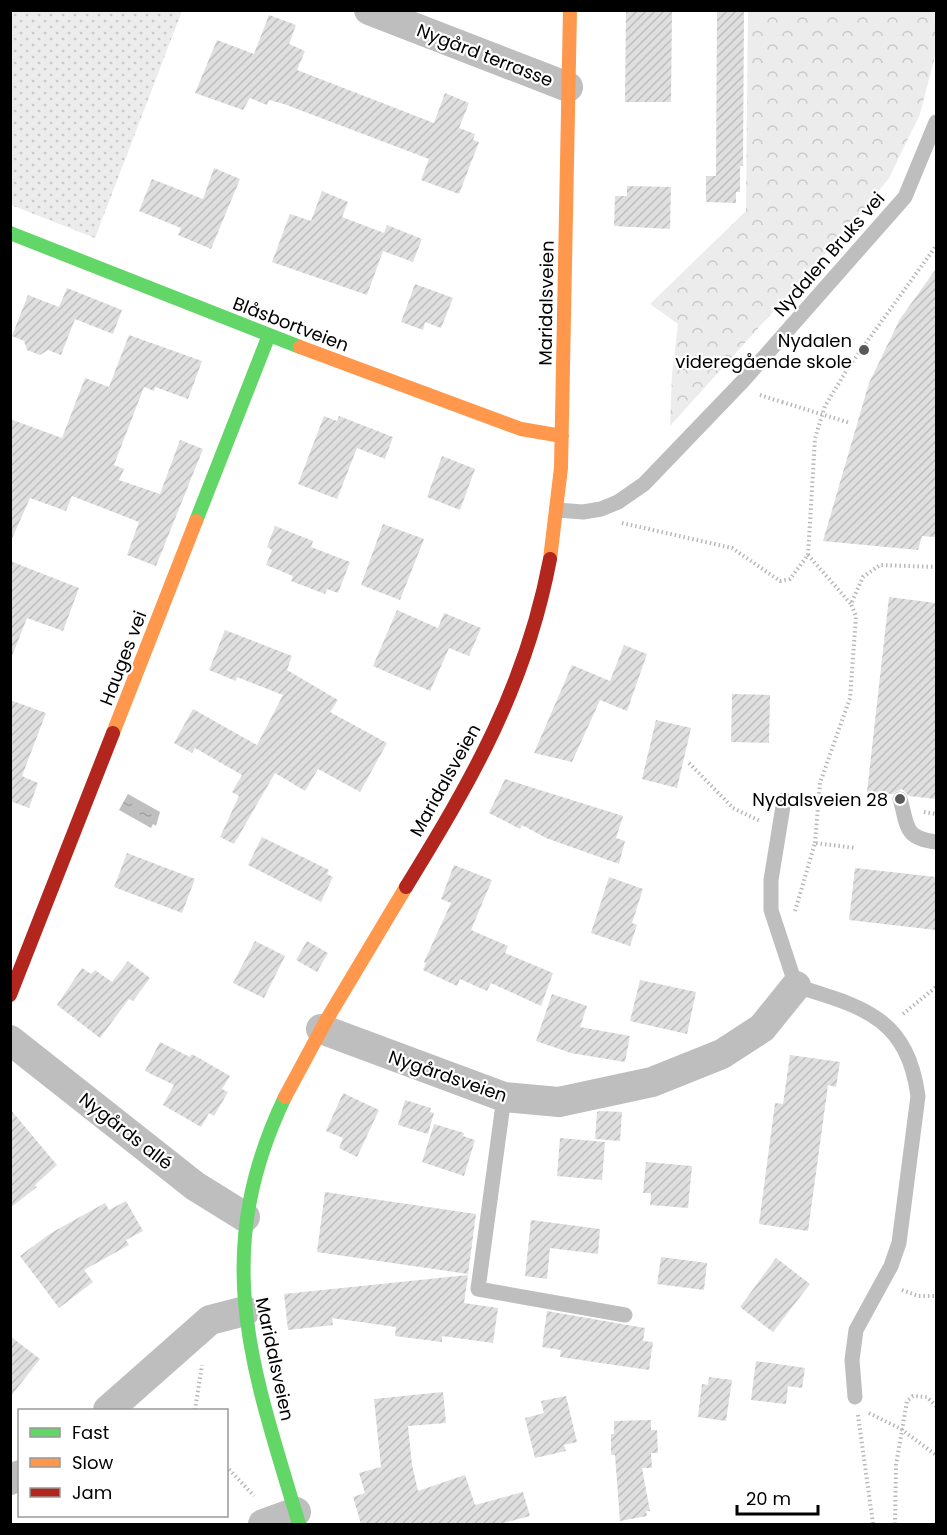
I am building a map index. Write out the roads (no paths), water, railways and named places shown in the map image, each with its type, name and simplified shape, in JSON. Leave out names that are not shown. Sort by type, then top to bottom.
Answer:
[{"type":"main road","name":"Maridalsveien","points":[[298,1518],[262,1396],[244,1311],[242,1247],[245,1217],[260,1155],[294,1078],[466,783],[509,700],[541,609],[557,510],[562,436],[570,10]]},
{"type":"main road","name":"Blåsbortveien","points":[[10,233],[521,429],[562,436]]},
{"type":"main road","name":"Hauges vei","points":[[10,995],[269,334]]},
{"type":"street","name":"Nygård terrasse","points":[[369,10],[568,87]]},
{"type":"street","name":"Nygårdsveien","points":[[321,1029],[504,1097],[559,1102],[652,1082],[699,1065],[744,1042],[762,1028],[796,986]]},
{"type":"street","name":"Nygårds allé","points":[[10,1040],[195,1186],[245,1217]]},
{"type":"street","points":[[109,1409],[210,1320],[244,1311]]},
{"type":"street","points":[[263,1513],[298,1518]]},
{"type":"lane","name":"Nydalen Bruks vei","points":[[557,510],[583,512],[601,509],[618,502],[652,476],[742,382],[905,197],[936,122]]},
{"type":"lane","points":[[784,800],[771,880],[771,910],[796,986],[862,1007],[888,1026],[906,1052],[915,1074],[918,1096],[899,1243],[891,1266],[856,1330],[852,1360],[855,1397]]},
{"type":"lane","points":[[900,800],[904,824],[911,834],[936,842]]},
{"type":"lane","points":[[504,1097],[478,1288],[625,1315]]},
{"type":"water","points":[[128,794],[160,812],[156,826],[153,824],[151,828],[119,810]]},
{"type":"place","name":"Nydalen videregående skole","points":[[864,350]]},
{"type":"place","name":"Nydalsveien 28","points":[[900,799]]}]
